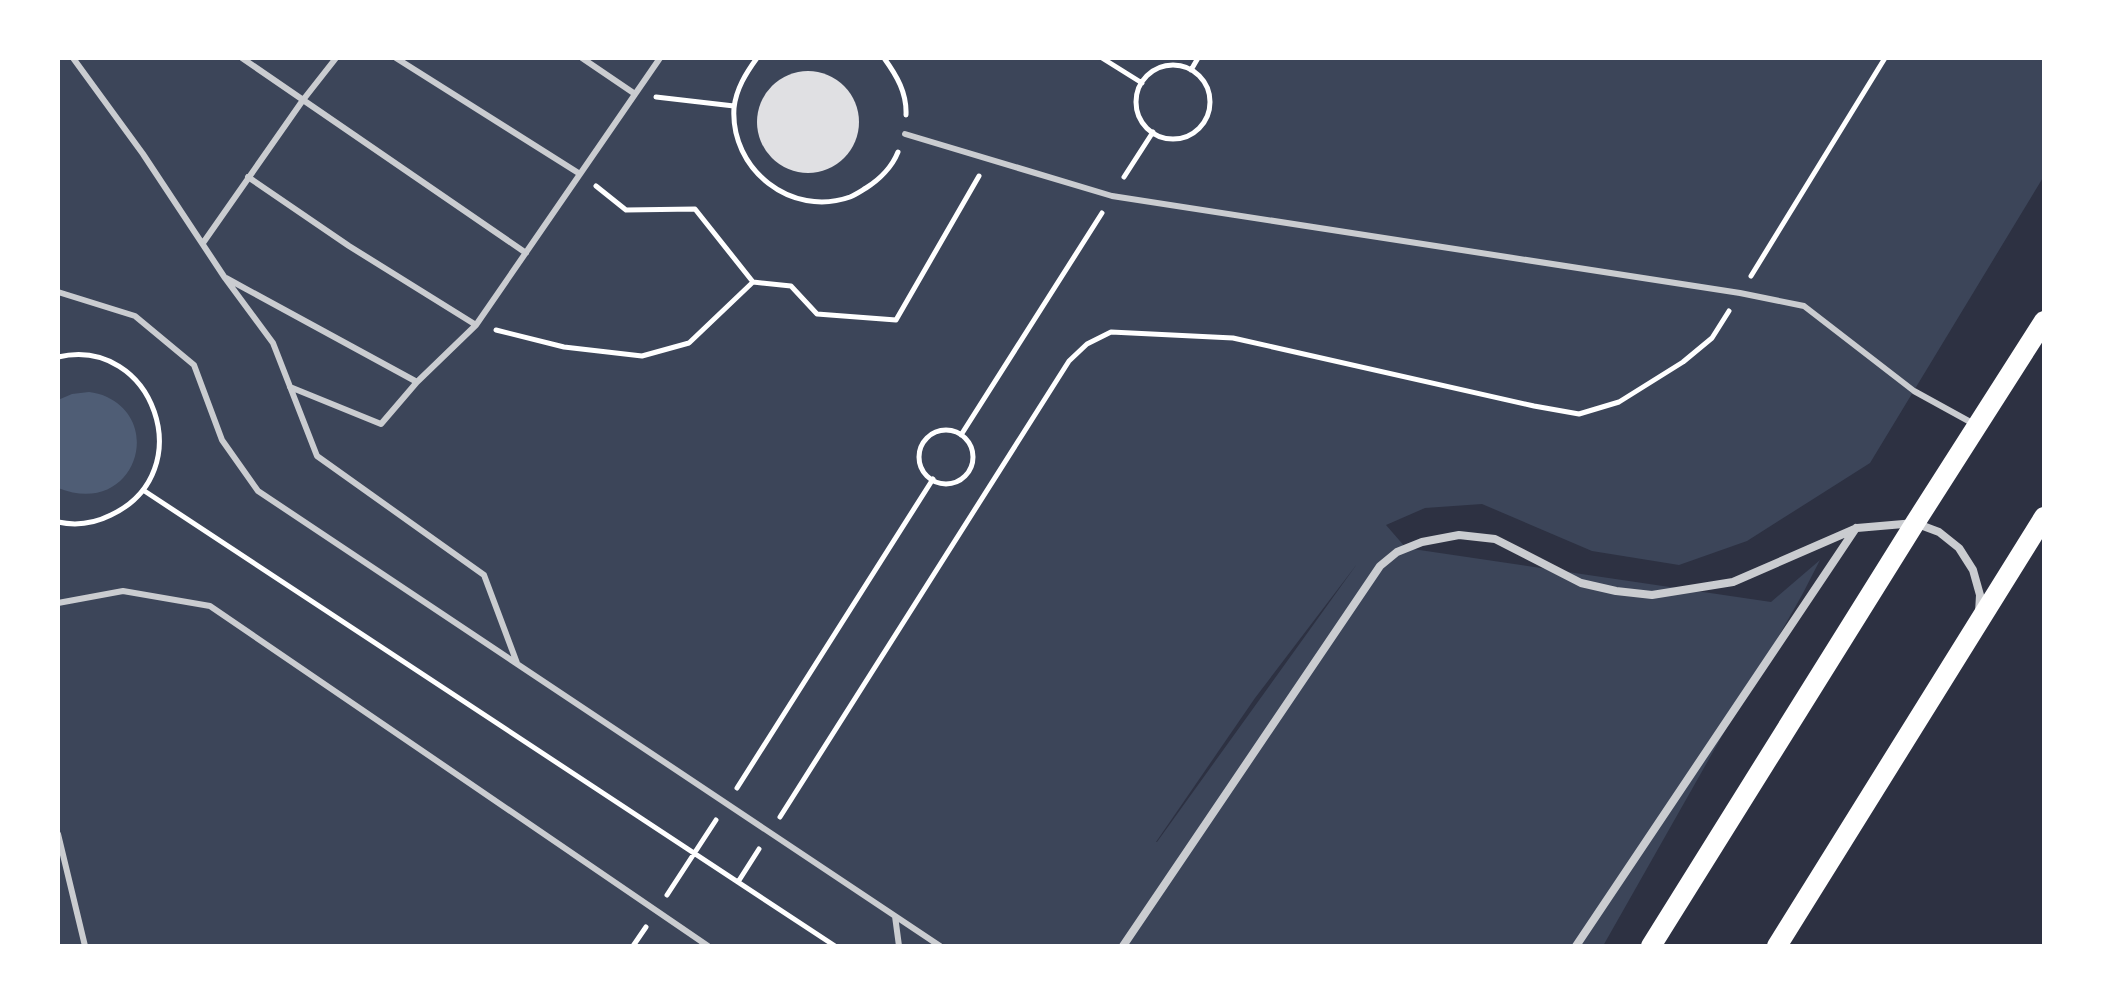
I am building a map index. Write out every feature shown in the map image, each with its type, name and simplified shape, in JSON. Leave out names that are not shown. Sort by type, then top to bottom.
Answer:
[{"type":"main road","points":[[1651,946],[2044,321]]},
{"type":"main road","points":[[1777,946],[2044,517]]},
{"type":"street","points":[[1123,946],[1380,566],[1397,552],[1422,542],[1459,535],[1495,539],[1581,583],[1652,595],[1733,582],[1857,528],[1915,523],[1939,532],[1959,548],[1973,570],[1980,595],[1978,621]]},
{"type":"street","points":[[1576,946],[1857,528]]},
{"type":"lane","points":[[73,58],[273,343],[317,456],[484,575],[518,664]]},
{"type":"lane","points":[[242,58],[526,253]]},
{"type":"lane","points":[[203,243],[336,58]]},
{"type":"lane","points":[[396,58],[580,174]]},
{"type":"lane","points":[[582,58],[635,94]]},
{"type":"lane","points":[[290,387],[381,424],[417,382],[476,325],[660,58]]},
{"type":"lane","points":[[905,134],[1112,196],[1740,293],[1804,306],[1914,391],[1978,426]]},
{"type":"lane","points":[[248,177],[349,246],[476,325]]},
{"type":"lane","points":[[225,278],[417,382]]},
{"type":"lane","points":[[58,292],[135,316],[194,365],[222,440],[258,491],[940,946]]},
{"type":"lane","points":[[58,603],[123,591],[210,606],[708,946]]},
{"type":"lane","points":[[58,834],[85,946]]},
{"type":"lane","points":[[895,916],[899,946]]},
{"type":"path","points":[[757,58],[742,80],[734,106],[736,136],[747,162],[767,184],[793,198],[821,202],[850,197],[875,182],[895,160],[905,134],[907,105],[899,79],[884,58]]},
{"type":"path","points":[[1102,58],[1142,83]]},
{"type":"path","points":[[1191,70],[1198,58]]},
{"type":"path","points":[[738,882],[1069,361],[1087,344],[1111,332],[1233,338],[1579,414],[1619,402],[1683,362],[1712,338],[1885,58]]},
{"type":"path","points":[[1176,65],[1191,70],[1205,83],[1209,94],[1205,119],[1187,136],[1162,137],[1142,122],[1137,110],[1136,99],[1142,83],[1154,70],[1164,66],[1176,65]]},
{"type":"path","points":[[635,94],[734,106]]},
{"type":"path","points":[[961,435],[1153,132]]},
{"type":"path","points":[[580,174],[626,210],[695,209],[753,282],[791,286],[817,314],[896,320],[990,158]]},
{"type":"path","points":[[476,325],[564,347],[642,356],[689,343],[753,282]]},
{"type":"path","points":[[58,357],[70,354],[97,357],[123,368],[143,387],[156,412],[160,439],[156,466],[143,490],[122,510],[97,522],[58,522]]},
{"type":"path","points":[[940,430],[961,435],[970,444],[973,453],[969,470],[956,482],[947,484],[933,479],[920,464],[926,440],[940,430]]},
{"type":"path","points":[[633,946],[933,479]]},
{"type":"path","points":[[143,490],[835,946]]},
{"type":"shaded area","points":[[58,58],[2044,58],[2044,176],[1870,463],[1747,541],[1679,565],[1592,551],[1482,504],[1425,508],[1386,525],[1406,548],[1771,602],[1820,560],[1603,946],[58,946]],"holes":[[[1357,564],[1157,842],[1255,698]]]},
{"type":"shaded area","points":[[89,392],[107,397],[125,410],[134,427],[137,446],[132,464],[122,480],[105,490],[84,494],[58,488],[58,400]]},
{"type":"building","points":[[808,71],[828,75],[844,86],[855,102],[859,122],[855,142],[844,158],[828,169],[808,173],[788,169],[772,158],[761,142],[757,122],[761,102],[772,86],[788,75]]}]
